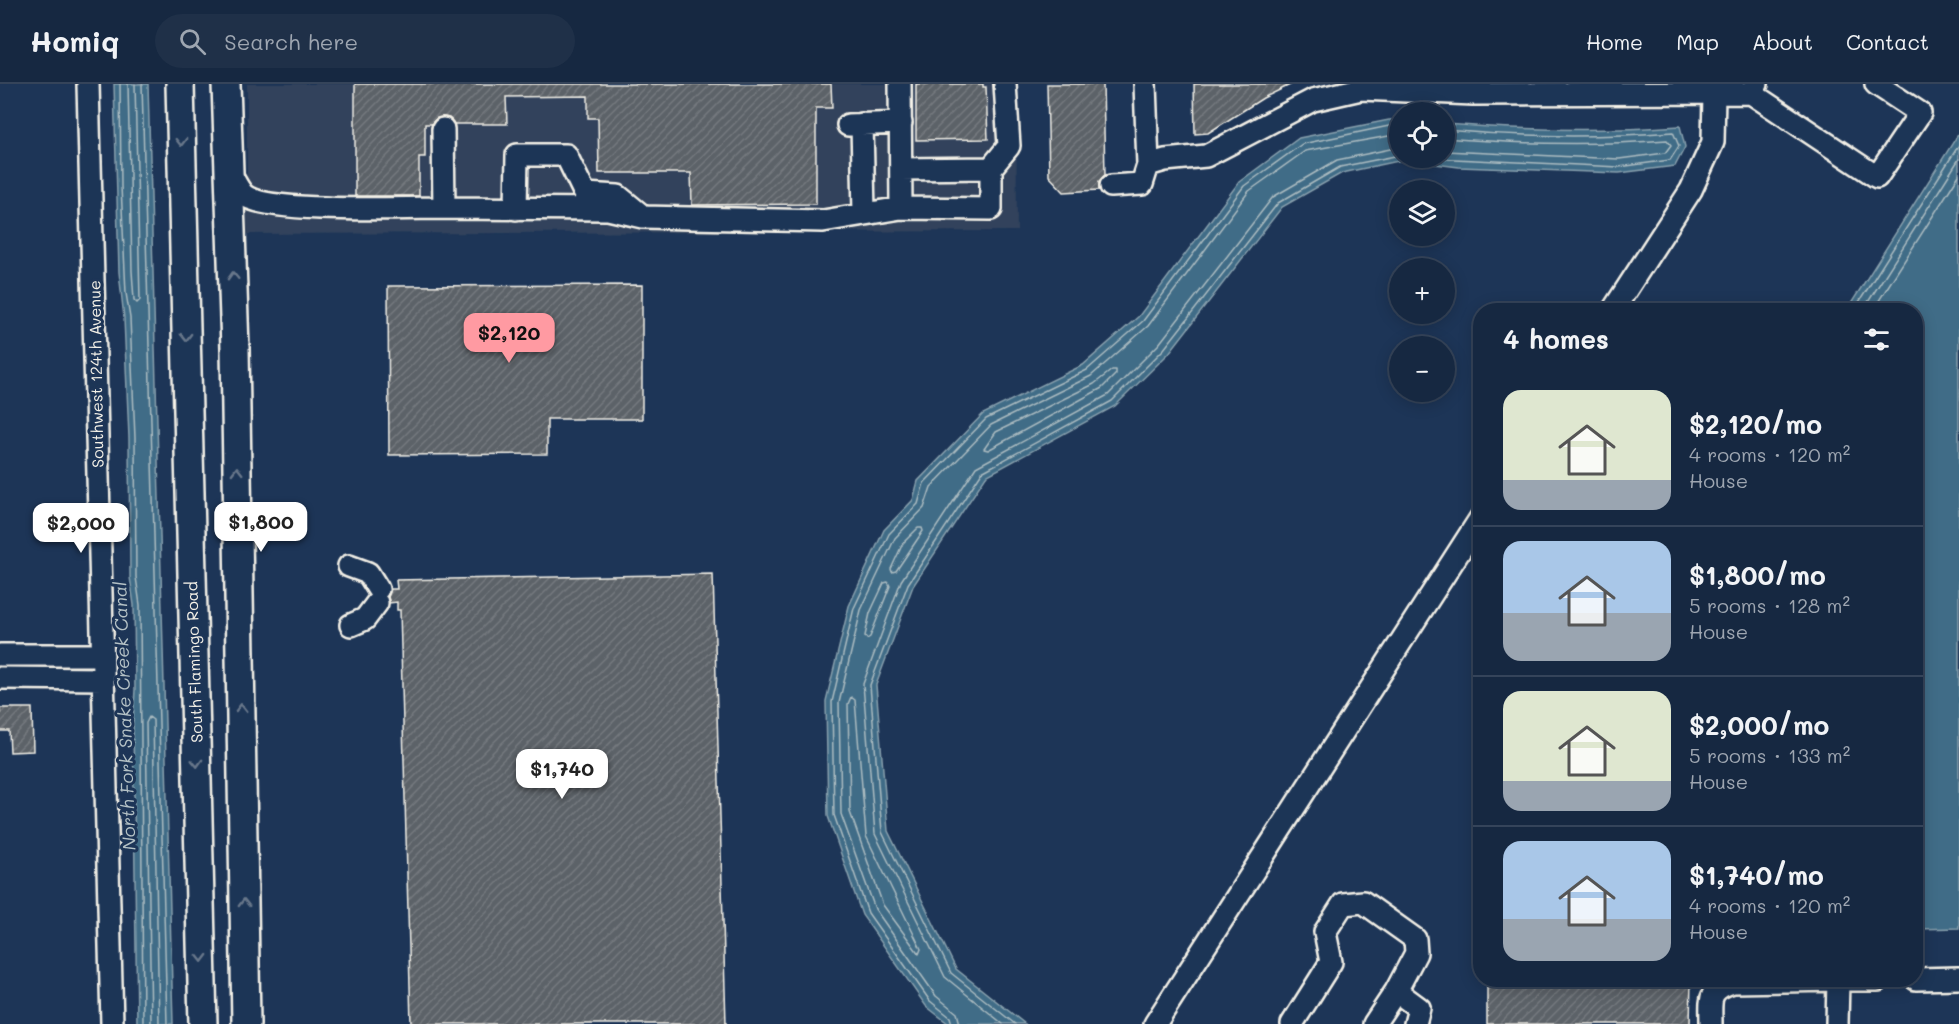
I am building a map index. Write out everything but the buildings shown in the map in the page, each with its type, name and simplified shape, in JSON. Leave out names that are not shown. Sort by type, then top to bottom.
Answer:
[{"type":"main road","name":"South Flamingo Road","points":[[180,84],[203,1024]]},
{"type":"main road","points":[[226,84],[235,348],[246,1024]]},
{"type":"street","name":"Southwest 124th Avenue","points":[[88,84],[112,1024]]},
{"type":"street","points":[[900,84],[901,208]]},
{"type":"street","points":[[229,172],[244,195],[255,201],[288,206],[608,209],[643,217],[823,221],[901,208],[991,209],[991,168],[1009,146],[1005,84]]},
{"type":"street","points":[[1111,186],[1142,184],[1148,165],[1145,84]]},
{"type":"street","points":[[1148,165],[1165,160],[1206,156],[1313,100],[1361,87],[1627,89],[1714,94],[1754,89],[1878,177],[1920,113],[1876,84]]},
{"type":"street","points":[[1618,303],[1691,190],[1713,142],[1714,94]]},
{"type":"street","points":[[864,213],[855,124],[901,123]]},
{"type":"street","points":[[442,129],[444,208]]},
{"type":"street","points":[[516,208],[517,156],[566,155],[585,194],[618,195],[643,217]]},
{"type":"street","points":[[901,170],[991,168]]},
{"type":"street","points":[[1155,1024],[1473,530]]},
{"type":"street","points":[[349,566],[368,573],[378,596],[365,619],[351,625]]},
{"type":"street","points":[[0,655],[103,655]]},
{"type":"street","points":[[0,678],[103,679]]},
{"type":"street","points":[[1292,1024],[1331,962],[1325,932],[1343,904],[1363,902],[1415,939],[1416,953],[1396,991],[1374,1024]]},
{"type":"street","points":[[1923,979],[1959,978]]},
{"type":"street","points":[[1711,1024],[1711,996],[1718,987]]},
{"type":"street","points":[[1837,1024],[1838,987]]},
{"type":"street","points":[[1396,991],[1419,1008],[1415,1024]]},
{"type":"shaded area","points":[[247,84],[1016,84],[1017,231],[247,234]]},
{"type":"water","points":[[114,84],[148,84],[173,1024],[137,1024],[133,722],[134,605],[130,577],[129,438],[124,318],[119,272]]},
{"type":"water","points":[[1389,120],[1389,163],[1342,173],[1282,207],[1169,353],[1115,406],[986,476],[913,586],[876,685],[888,831],[956,969],[1025,1024],[949,1024],[926,1006],[862,915],[828,816],[826,701],[849,606],[884,530],[913,500],[918,481],[983,414],[1083,365],[1139,316],[1239,182],[1299,138]]},
{"type":"water","points":[[1455,125],[1562,130],[1680,126],[1685,147],[1675,166],[1619,173],[1455,166]]},
{"type":"water","points":[[1959,133],[1959,928],[1923,929],[1923,303],[1851,303]]},
{"type":"water label","name":"North Fork Snake Creek Canal","points":[[125,716]]}]
